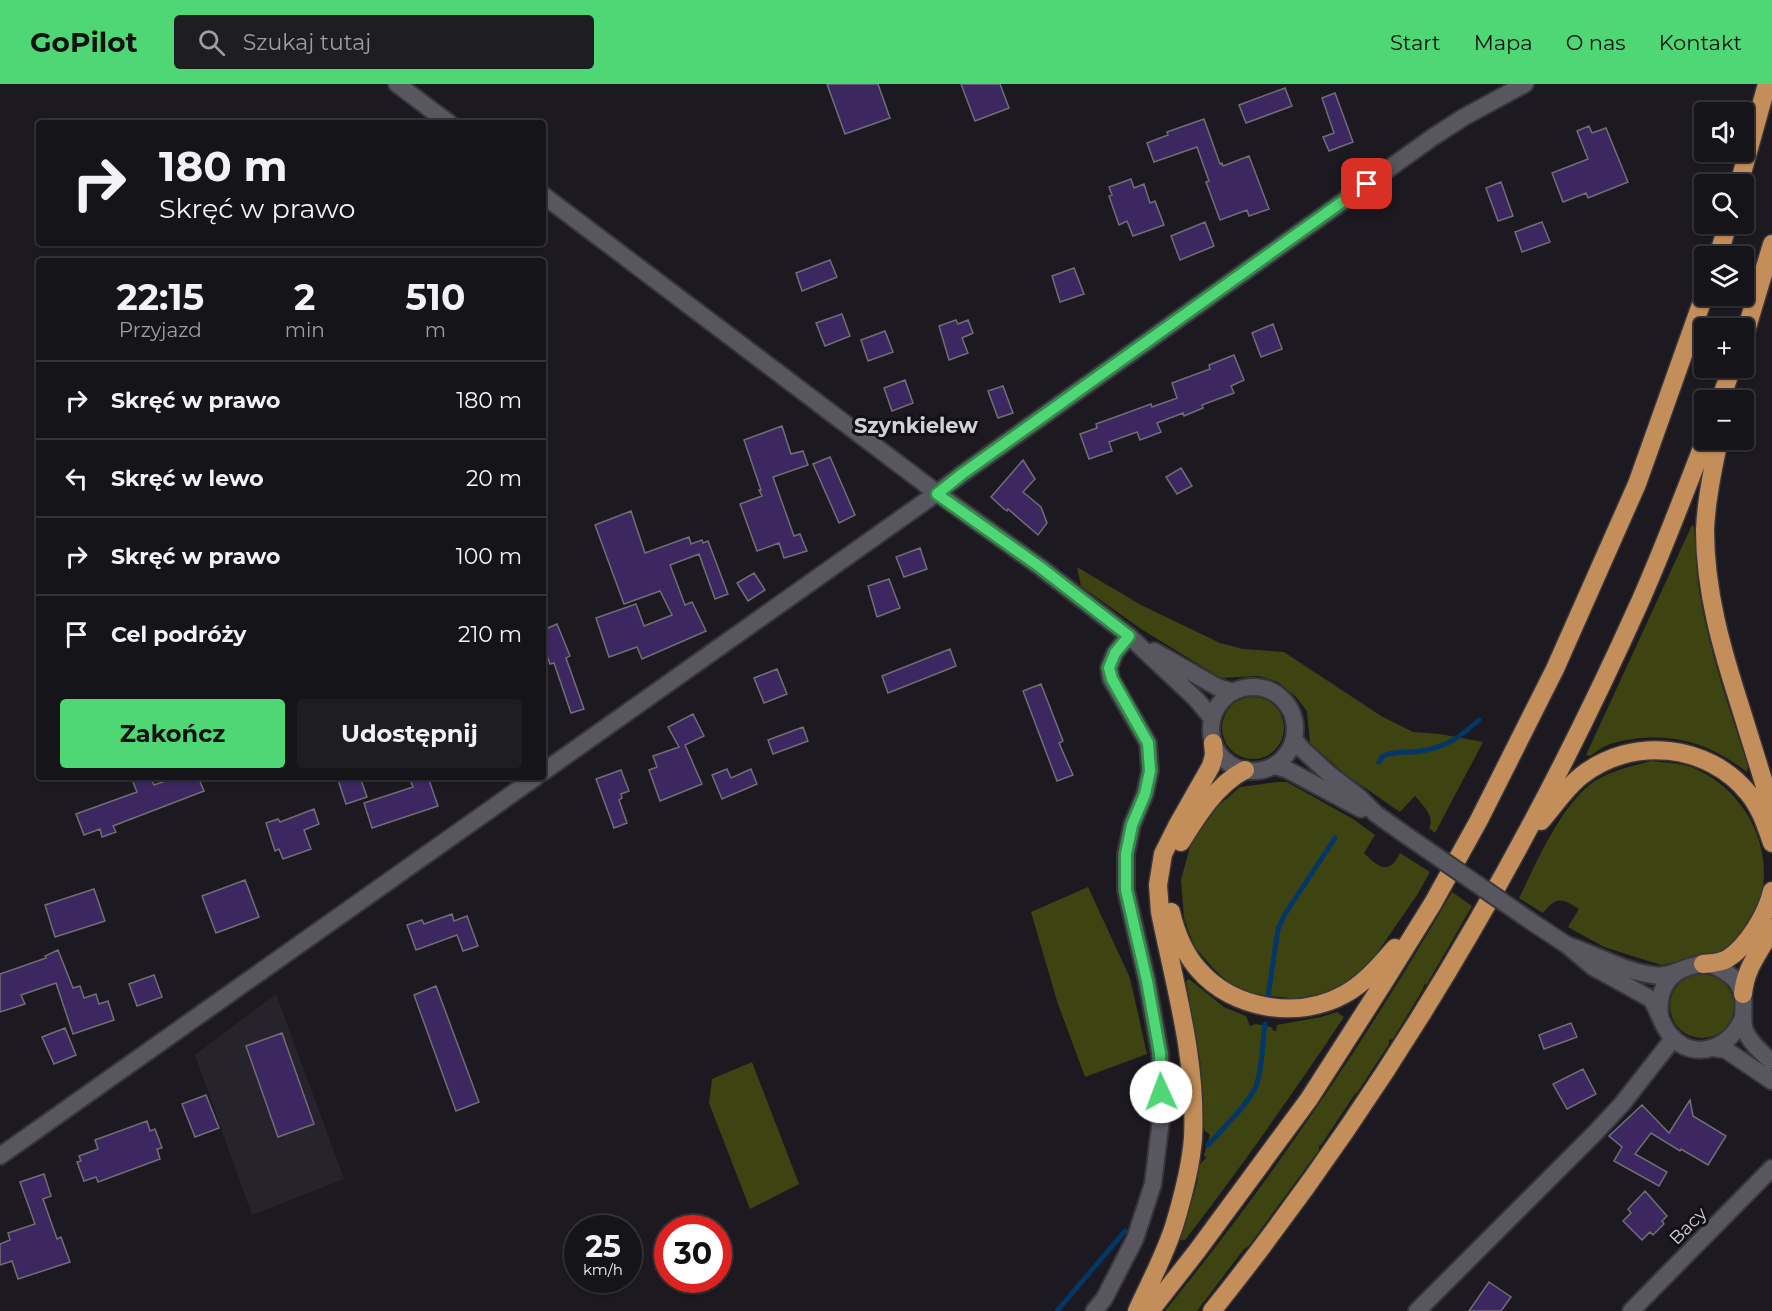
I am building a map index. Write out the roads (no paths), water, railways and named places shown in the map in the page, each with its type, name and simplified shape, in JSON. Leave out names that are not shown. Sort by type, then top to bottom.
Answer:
[{"type":"highway","points":[[1742,174],[1767,84]]},
{"type":"highway","points":[[1749,318],[1772,244]]},
{"type":"highway","points":[[1150,1311],[1309,1099],[1430,908],[1479,820],[1555,669],[1637,484],[1700,306]]},
{"type":"highway","points":[[1212,1311],[1290,1209],[1345,1131],[1457,957],[1519,848],[1597,696],[1640,602],[1701,450]]},
{"type":"highway","points":[[1717,450],[1705,528],[1713,613],[1772,809]]},
{"type":"highway","points":[[1137,1311],[1175,1224],[1193,1139],[1193,1089],[1189,1050],[1160,912],[1159,874],[1163,854],[1211,766],[1214,755],[1213,743]]},
{"type":"highway","points":[[1519,848],[1580,777],[1596,766],[1626,753],[1660,749],[1698,758],[1730,776],[1750,795],[1762,813],[1772,843]]},
{"type":"highway","points":[[1245,770],[1219,791],[1193,823],[1179,844],[1172,863],[1169,904],[1176,930],[1185,951],[1198,970],[1211,982],[1243,1001],[1264,1006],[1284,1009],[1305,1008],[1326,1003],[1362,982],[1430,908]]},
{"type":"highway","points":[[1703,964],[1724,960],[1736,951],[1757,925],[1772,891]]},
{"type":"highway","points":[[1743,994],[1744,978],[1772,928]]},
{"type":"street","points":[[397,84],[445,120]]},
{"type":"street","points":[[546,770],[937,494],[1433,137],[1464,117],[1525,84]]},
{"type":"street","points":[[546,197],[937,494],[1040,567],[1133,639],[1196,699],[1212,718]]},
{"type":"street","points":[[1133,639],[1218,687],[1233,692]]},
{"type":"street","points":[[1094,1311],[1104,1299],[1135,1239],[1154,1184],[1162,1111],[1160,1053],[1147,981],[1126,890],[1126,854],[1132,825],[1145,794],[1150,771],[1148,743],[1112,679],[1109,668],[1115,653],[1133,639]]},
{"type":"street","points":[[1252,686],[1265,688],[1277,694],[1287,704],[1293,716],[1294,739],[1286,754],[1275,766],[1264,770],[1245,770],[1235,767],[1219,754],[1213,743],[1212,718],[1217,706],[1233,692],[1252,686]]},
{"type":"street","points":[[1294,739],[1328,773],[1359,797],[1376,814],[1567,945],[1593,967],[1651,999],[1665,1029],[1682,1045],[1693,1049],[1714,1048],[1730,1039],[1740,1025],[1745,1005],[1743,994],[1737,982],[1728,972],[1716,966],[1693,965],[1662,975],[1648,974],[1567,945]]},
{"type":"street","points":[[1275,766],[1376,814]]},
{"type":"street","points":[[0,1156],[532,780]]},
{"type":"street","points":[[1660,1016],[1661,994],[1673,975],[1683,969]]},
{"type":"street","points":[[1743,1017],[1746,1033],[1772,1062]]},
{"type":"street","points":[[1418,1311],[1595,1133],[1622,1104],[1673,1039]]},
{"type":"street","points":[[1714,1048],[1726,1050],[1772,1081]]},
{"type":"street","name":"Bacy","points":[[1631,1311],[1772,1168]]},
{"type":"waterway","points":[[1379,762],[1383,756],[1388,754],[1421,751],[1446,744],[1479,720]]},
{"type":"waterway","points":[[1268,997],[1278,929],[1285,914],[1335,838]]},
{"type":"waterway","points":[[1208,1145],[1241,1109],[1256,1086],[1265,1024]]},
{"type":"waterway","points":[[1057,1311],[1125,1231]]},
{"type":"district","name":"Szynkielew","points":[[916,425]]}]
